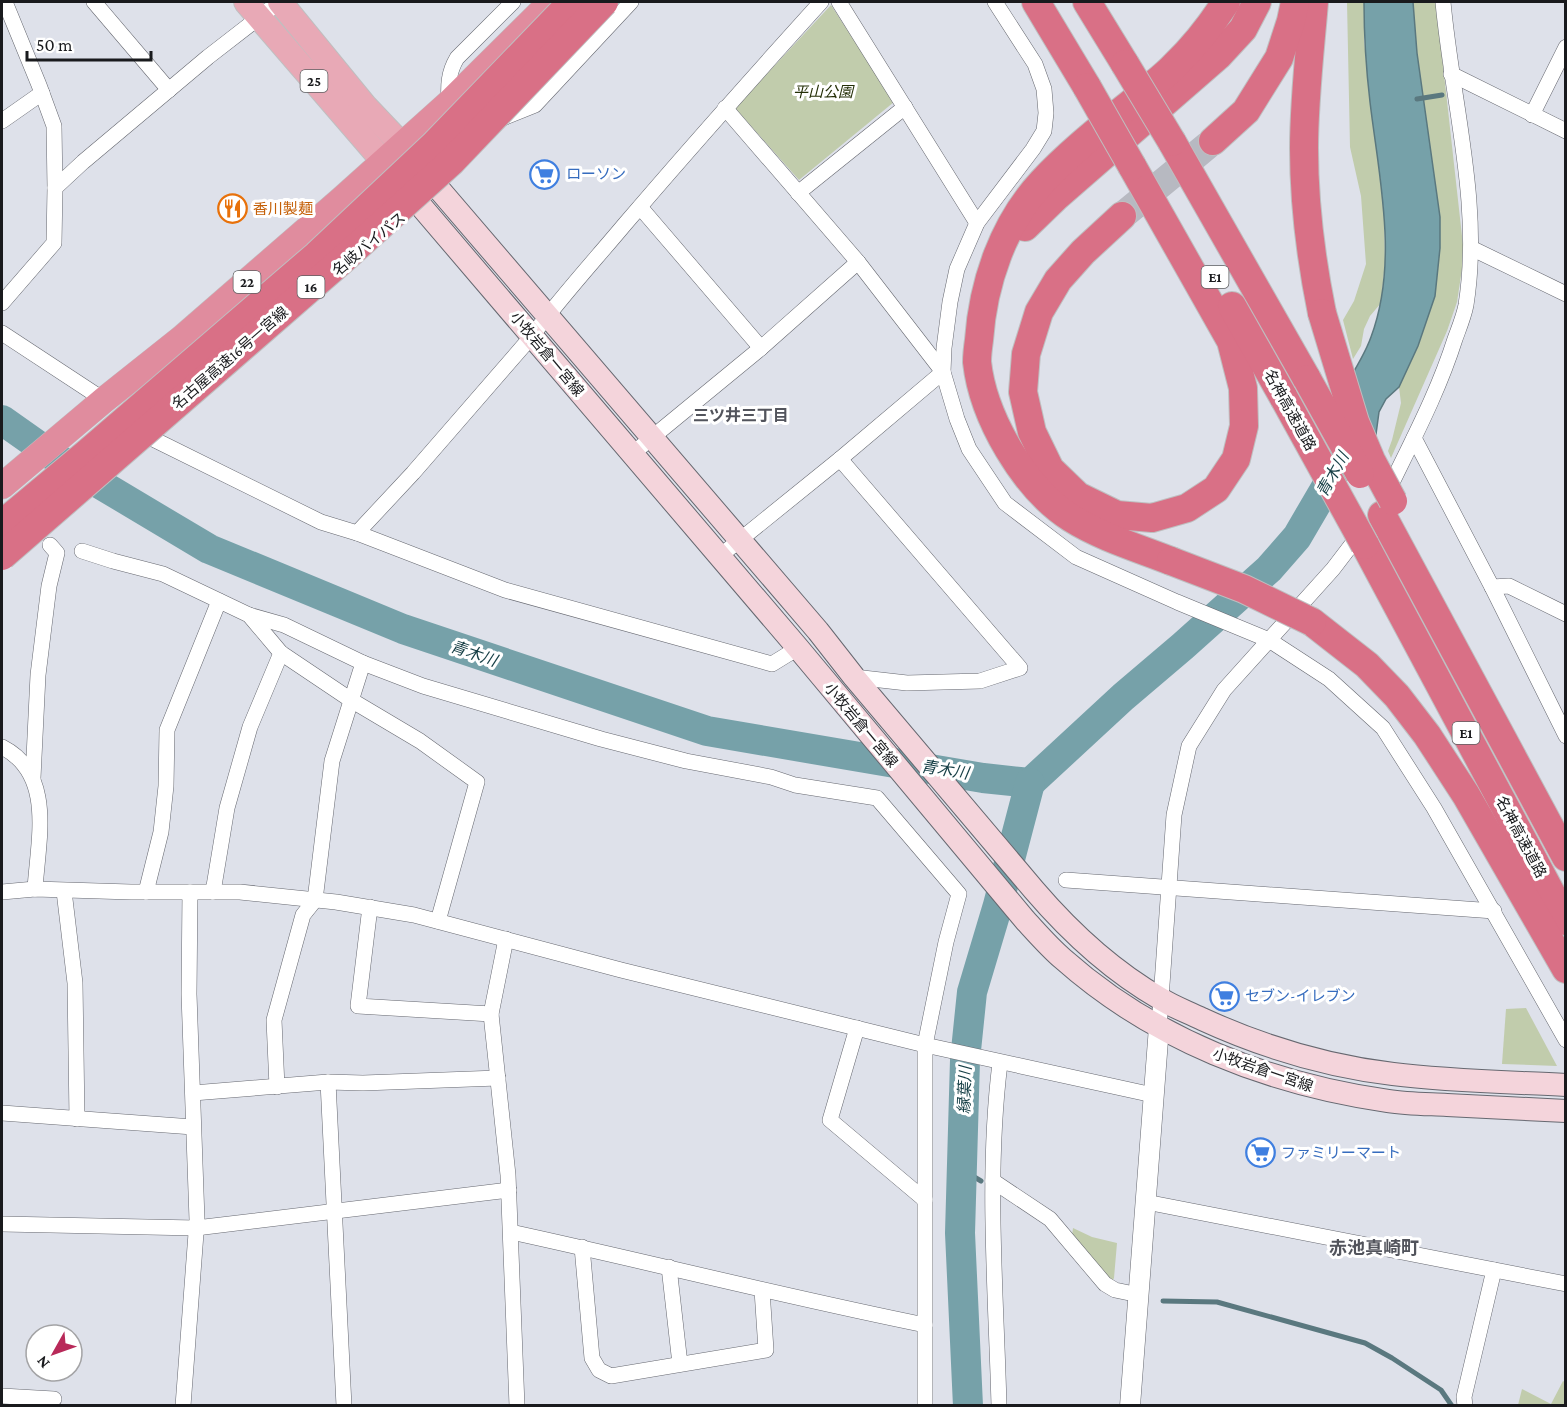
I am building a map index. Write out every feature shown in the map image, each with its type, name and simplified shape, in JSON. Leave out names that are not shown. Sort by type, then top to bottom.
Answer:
[{"type":"highway","name":"22","points":[[5,483],[182,338],[342,199],[449,103],[551,2]]},
{"type":"highway","name":"名古屋高速16号一宮線","points":[[2,524],[317,255],[434,145],[572,2]]},
{"type":"highway","name":"名古屋高速16号一宮線","points":[[2,556],[340,262],[452,161],[604,2]]},
{"type":"highway","name":"名岐バイパス","points":[[2,565],[426,194],[503,118],[613,2]]},
{"type":"highway","points":[[1036,2],[1093,83]]},
{"type":"highway","name":"名神高速道路","points":[[1052,2],[1093,83],[1284,398],[1566,921]]},
{"type":"highway","name":"名神高速道路","points":[[1087,2],[1172,142],[1307,379],[1387,508],[1566,857]]},
{"type":"highway","points":[[1226,2],[1208,30],[1174,67],[1079,146],[1041,183],[1016,217],[998,254],[980,321],[977,362],[987,404],[1019,466],[1044,495],[1071,518],[1112,538],[1244,589],[1312,622],[1367,664],[1397,696],[1427,735],[1466,795],[1566,969]]},
{"type":"highway","points":[[998,254],[1056,197],[1218,56],[1243,29],[1257,2]]},
{"type":"highway","points":[[1213,141],[1246,111],[1279,58],[1295,2]]},
{"type":"highway","points":[[1314,2],[1304,148],[1309,230],[1322,312],[1354,422],[1371,460],[1387,508],[1566,832]]},
{"type":"highway","points":[[1122,216],[1064,273],[1039,312],[1026,354],[1023,392],[1032,432],[1050,469],[1078,496],[1117,515],[1152,518],[1187,508],[1216,489],[1236,459],[1244,426],[1243,388],[1231,341],[1139,161]]},
{"type":"main road","name":"25","points":[[279,2],[365,106],[392,153]]},
{"type":"main road","name":"25","points":[[253,10],[392,153]]},
{"type":"main road","name":"小牧岩倉一宮線","points":[[392,153],[426,194],[532,336],[798,648],[1025,920],[1063,959],[1106,993],[1159,1027],[1219,1057],[1327,1091],[1391,1101],[1566,1111]]},
{"type":"main road","name":"小牧岩倉一宮線","points":[[426,194],[548,315],[818,631],[854,677],[1059,919],[1102,957],[1162,1000],[1269,1047],[1344,1066],[1395,1074],[1566,1085]]},
{"type":"street","points":[[2,303],[54,243],[55,188],[54,126],[5,2]]},
{"type":"street","points":[[94,2],[169,90]]},
{"type":"street","points":[[55,188],[169,90],[253,10],[279,2]]},
{"type":"street","points":[[449,103],[448,81],[451,68],[457,58],[513,2]]},
{"type":"street","points":[[503,118],[535,105],[631,2]]},
{"type":"street","points":[[357,533],[413,473],[725,108],[821,2]]},
{"type":"street","points":[[839,2],[977,224]]},
{"type":"street","points":[[995,2],[1035,64],[1044,89],[1046,112],[1044,130],[1033,149],[977,224],[957,269],[950,302],[943,372],[969,449],[1005,503],[1076,557],[1269,640],[1329,679],[1383,728],[1434,808],[1566,1040]]},
{"type":"street","points":[[1130,1406],[1174,815],[1189,746],[1224,690],[1333,569],[1381,505],[1446,366],[1466,307],[1471,248],[1465,164],[1443,2]]},
{"type":"street","points":[[1532,115],[1566,47]]},
{"type":"street","points":[[1451,74],[1566,131]]},
{"type":"street","points":[[2,121],[42,93]]},
{"type":"street","points":[[798,193],[905,107]]},
{"type":"street","points":[[725,108],[858,262],[943,372]]},
{"type":"street","points":[[640,207],[760,348]]},
{"type":"street","points":[[1471,248],[1566,294]]},
{"type":"street","points":[[632,454],[760,348],[858,262]]},
{"type":"street","points":[[2,333],[96,407]]},
{"type":"street","points":[[720,556],[943,372]]},
{"type":"street","points":[[1414,438],[1566,736]]},
{"type":"street","points":[[144,443],[321,522],[357,533],[505,590],[772,664],[798,648]]},
{"type":"street","points":[[840,459],[1020,668],[980,681],[907,683],[854,677]]},
{"type":"street","points":[[35,889],[41,811],[33,778],[38,675],[49,586],[57,553],[50,545]]},
{"type":"street","points":[[82,551],[163,573],[249,615],[284,625],[363,663],[423,686],[601,739],[686,761],[771,777],[795,785],[877,798],[959,894],[946,942],[930,1046],[925,1200],[925,1406]]},
{"type":"street","points":[[1492,587],[1509,586],[1566,614]]},
{"type":"street","points":[[146,892],[161,832],[166,786],[167,730],[219,601]]},
{"type":"street","points":[[249,615],[281,652],[351,700],[420,741],[477,783],[438,921]]},
{"type":"street","points":[[213,892],[227,808],[250,727],[281,652]]},
{"type":"street","points":[[277,1087],[274,1020],[303,915],[315,900],[332,761],[363,663]]},
{"type":"street","points":[[2,747],[14,753],[33,778]]},
{"type":"street","points":[[1066,880],[1494,911]]},
{"type":"street","points":[[2,892],[35,889],[240,892],[370,908],[438,921],[621,970],[930,1046],[1153,1095]]},
{"type":"street","points":[[64,891],[75,983],[77,1119]]},
{"type":"street","points":[[183,1406],[196,1228],[189,994],[190,892]]},
{"type":"street","points":[[370,908],[358,1006],[491,1014]]},
{"type":"street","points":[[506,939],[491,1014],[509,1190],[517,1406]]},
{"type":"street","points":[[857,1028],[830,1120],[925,1200]]},
{"type":"street","points":[[996,1061],[993,1224],[999,1406]]},
{"type":"street","points":[[193,1093],[328,1083],[498,1078]]},
{"type":"street","points":[[328,1083],[344,1406]]},
{"type":"street","points":[[2,1113],[193,1127]]},
{"type":"street","points":[[993,1181],[1050,1219],[1105,1284],[1115,1290],[1138,1295]]},
{"type":"street","points":[[2,1224],[196,1228],[509,1190]]},
{"type":"street","points":[[1146,1202],[1566,1284]]},
{"type":"street","points":[[511,1232],[925,1325]]},
{"type":"street","points":[[582,1248],[592,1358],[598,1370],[611,1376],[766,1350],[762,1290]]},
{"type":"street","points":[[669,1267],[680,1364]]},
{"type":"street","points":[[1466,1406],[1464,1397],[1494,1270]]},
{"type":"street","points":[[2,1396],[54,1399]]},
{"type":"green space","points":[[1347,2],[1364,2],[1364,40],[1384,209],[1385,262],[1381,303],[1370,316],[1364,329],[1361,346],[1353,359],[1343,320],[1354,301],[1366,264],[1361,196],[1350,147]]},
{"type":"green space","points":[[1413,2],[1436,2],[1463,245],[1462,269],[1457,302],[1447,331],[1391,458],[1388,451],[1401,403],[1399,387],[1418,346],[1435,296],[1440,248],[1440,217],[1417,53]]},
{"type":"green space","name":"平山公園","points":[[831,5],[894,102],[799,180],[735,108]]},
{"type":"green space","points":[[1526,1008],[1557,1066],[1502,1064],[1506,1009]]},
{"type":"green space","points":[[1073,1228],[1092,1237],[1117,1243],[1114,1278],[1111,1283],[1072,1236]]},
{"type":"green space","points":[[1563,1381],[1565,1382],[1565,1405],[1518,1405],[1522,1389],[1551,1404]]},
{"type":"water","points":[[1364,2],[1413,2],[1417,53],[1440,217],[1440,248],[1435,296],[1418,346],[1399,387],[1386,399],[1379,412],[1374,449],[1331,409],[1368,346],[1379,308],[1384,279],[1382,190],[1367,77]]},
{"type":"waterway","points":[[1417,99],[1442,95]]},
{"type":"waterway","name":"青木川","points":[[2,420],[53,456],[209,549],[403,629],[707,731],[983,778],[1030,783],[1123,697],[1269,569],[1297,537],[1342,460]]},
{"type":"waterway","name":"縁葉川","points":[[968,1406],[960,1233],[965,1060],[972,992],[1030,783]]},
{"type":"waterway","points":[[961,1169],[981,1181]]},
{"type":"waterway","points":[[1163,1301],[1217,1302],[1365,1343],[1441,1390],[1452,1406]]},
{"type":"tunnel","points":[[1122,216],[1213,141]]},
{"type":"place","name":"ローソン","points":[[545,174]]},
{"type":"place","name":"香川製麺","points":[[232,209]]},
{"type":"place","name":"セブン-イレブン","points":[[1224,996]]},
{"type":"place","name":"ファミリーマート","points":[[1260,1153]]},
{"type":"district","name":"三ツ井三丁目","points":[[741,415]]},
{"type":"district","name":"赤池真崎町","points":[[1374,1248]]}]
